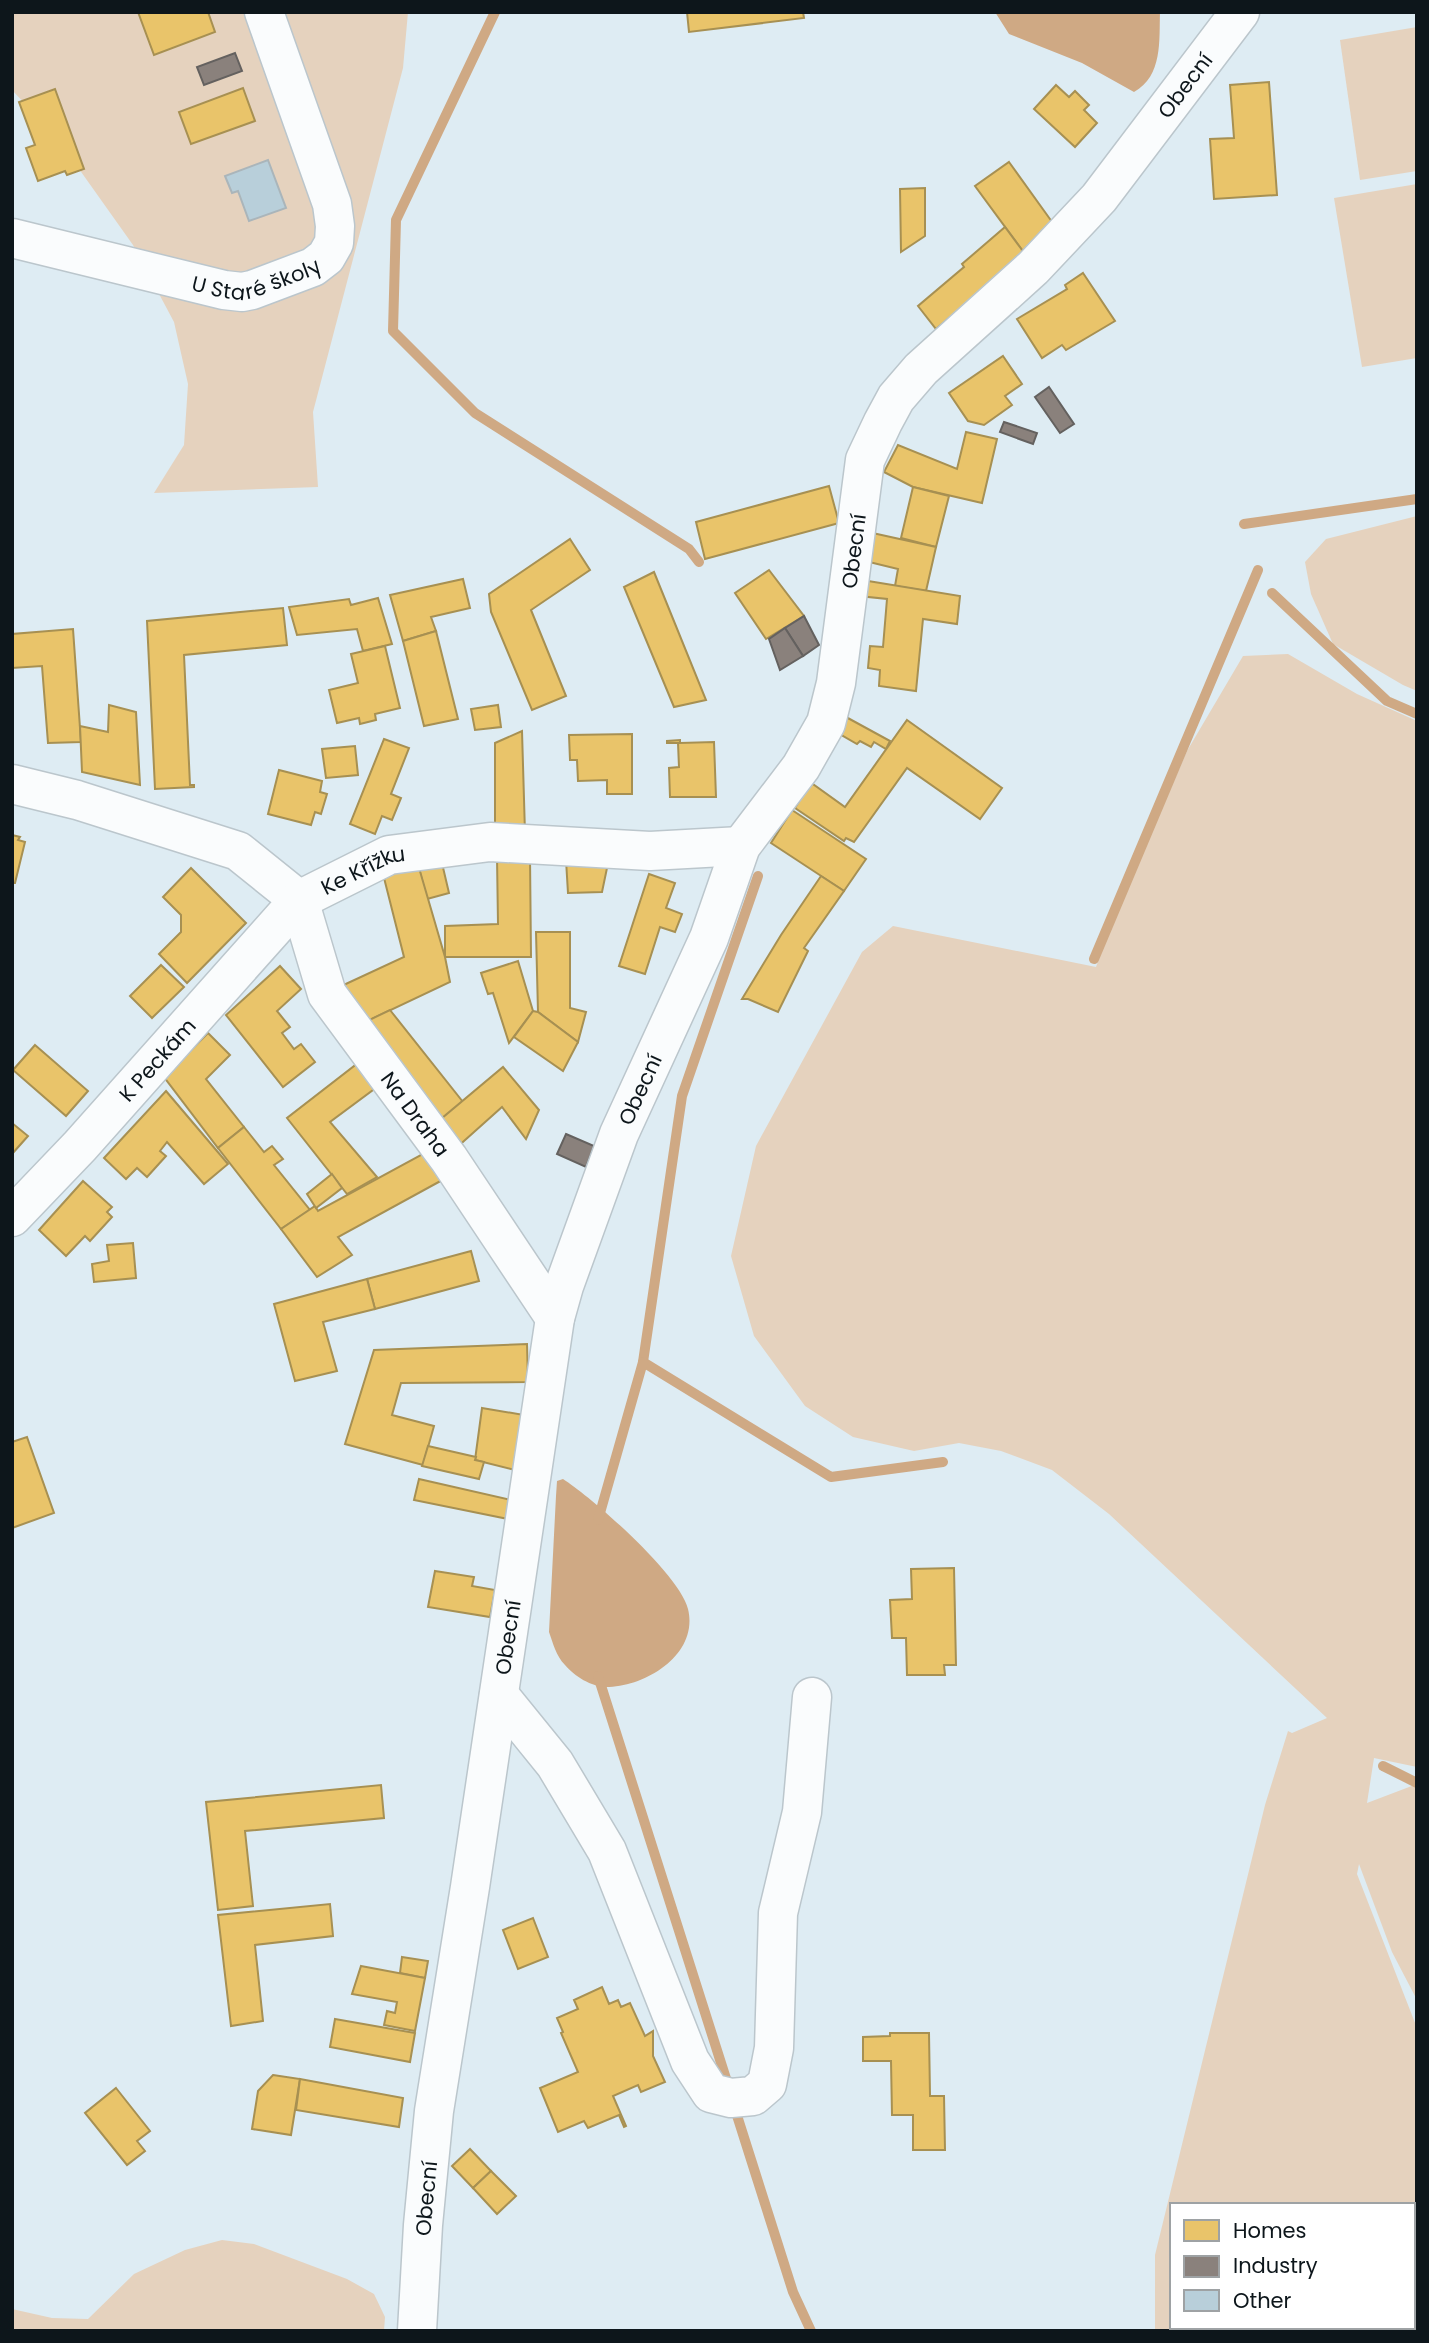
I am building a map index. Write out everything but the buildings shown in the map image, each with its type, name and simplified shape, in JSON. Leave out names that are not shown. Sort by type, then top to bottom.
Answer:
[{"type":"street","name":"U Staré školy","points":[[12,238],[224,290],[242,292],[313,267],[326,257],[334,243],[332,204],[264,12]]},
{"type":"street","name":"Obecní","points":[[417,2331],[423,2225],[434,2111],[555,1318],[564,1286],[619,1134],[709,938],[741,846],[802,767],[826,723],[836,683],[866,460],[896,398],[921,369],[1033,268],[1099,198],[1240,12]]},
{"type":"street","name":"Ke Křížku","points":[[12,784],[76,800],[238,851],[299,900],[389,855],[490,842],[650,851],[741,846]]},
{"type":"street","name":"K Peckám","points":[[12,1217],[80,1146],[299,900]]},
{"type":"street","name":"Na Draha","points":[[299,900],[327,994],[449,1159],[555,1318]]},
{"type":"street","points":[[499,1695],[555,1764],[607,1851],[690,2061],[711,2093],[731,2098],[752,2096],[767,2084],[774,2048],[778,1913],[802,1812],[811,1698]]},
{"type":"shaded area","points":[[12,12],[408,12],[403,68],[313,412],[318,487],[154,493],[184,445],[188,384],[174,322],[133,245],[57,138],[12,90]]},
{"type":"shaded area","points":[[995,12],[1160,12],[1155,67],[1150,77],[1134,92],[1082,63],[1009,34]]},
{"type":"shaded area","points":[[1417,27],[1417,171],[1360,180],[1340,40]]},
{"type":"shaded area","points":[[1417,184],[1417,358],[1362,367],[1334,198]]},
{"type":"shaded area","points":[[1417,516],[1417,691],[1333,644],[1311,594],[1305,562],[1326,539]]},
{"type":"shaded area","points":[[1288,654],[1357,694],[1417,721],[1417,1767],[1374,1758],[1367,1803],[1417,1784],[1417,2000],[1392,1952],[1359,1864],[1357,1874],[1417,2028],[1417,2331],[1155,2331],[1155,2255],[1265,1805],[1288,1731],[1292,1733],[1327,1718],[1109,1514],[1052,1470],[1001,1451],[959,1443],[914,1451],[853,1437],[805,1406],[754,1336],[731,1256],[756,1146],[862,952],[893,926],[1096,967],[1187,751],[1243,656]]},
{"type":"shaded area","points":[[563,1479],[614,1520],[653,1558],[682,1594],[688,1609],[689,1625],[685,1640],[677,1653],[666,1665],[637,1681],[606,1687],[589,1683],[569,1669],[559,1658],[553,1645],[549,1632],[556,1496],[557,1481]]},
{"type":"shaded area","points":[[222,2240],[254,2244],[347,2279],[374,2294],[385,2317],[384,2331],[12,2331],[12,2309],[52,2318],[88,2319],[134,2274],[185,2250]]},
{"type":"waterway","points":[[495,12],[396,220],[393,331],[475,413],[689,549],[699,562]]},
{"type":"waterway","points":[[1244,524],[1417,499]]},
{"type":"waterway","points":[[1094,959],[1258,570]]},
{"type":"waterway","points":[[1272,593],[1387,701],[1417,714]]},
{"type":"waterway","points":[[758,876],[682,1096],[643,1362],[831,1477],[943,1462]]},
{"type":"waterway","points":[[598,1520],[643,1362]]},
{"type":"waterway","points":[[598,1676],[729,2088]]},
{"type":"waterway","points":[[1383,1766],[1417,1783]]},
{"type":"waterway","points":[[734,2106],[793,2292],[811,2331]]}]
